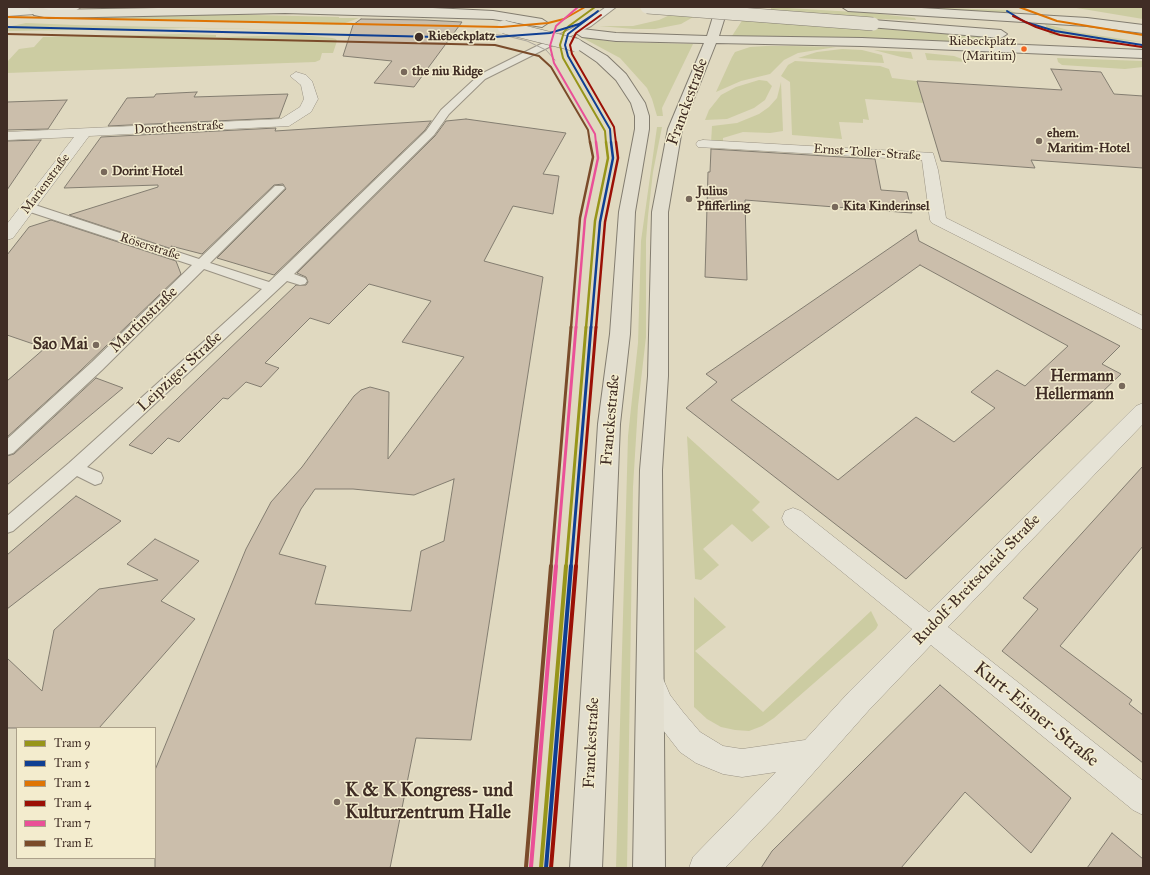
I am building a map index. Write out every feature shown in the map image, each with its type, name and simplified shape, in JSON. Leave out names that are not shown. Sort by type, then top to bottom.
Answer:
[{"type":"main road","points":[[510,7],[542,23]]},
{"type":"main road","points":[[647,7],[1013,35]]},
{"type":"main road","points":[[848,7],[1087,22],[1143,29]]},
{"type":"main road","points":[[1013,7],[1095,16],[1143,25]]},
{"type":"main road","points":[[34,8],[42,13],[56,14],[284,8],[433,12],[493,15],[542,23]]},
{"type":"main road","points":[[433,12],[581,43],[663,35],[699,27],[712,20],[722,8]]},
{"type":"main road","name":"Franckestraße","points":[[649,868],[651,470],[658,376],[660,212],[675,129],[719,21],[722,8]]},
{"type":"main road","name":"Franckestraße","points":[[542,23],[581,43],[612,67],[632,92],[642,116],[642,129],[628,212],[620,334],[609,424],[586,868]]},
{"type":"main road","points":[[1044,37],[1089,41],[1143,49]]},
{"type":"main road","points":[[630,38],[862,42],[1143,54]]},
{"type":"street","points":[[7,12],[34,8],[76,7]]},
{"type":"street","name":"Leipziger Straße","points":[[7,526],[75,468],[285,275],[430,133],[445,112],[482,77],[531,51],[588,24],[612,7]]},
{"type":"street","points":[[7,23],[56,14]]},
{"type":"street","name":"Dorotheenstraße","points":[[7,136],[284,123],[306,109],[311,99],[307,84],[301,78],[296,76]]},
{"type":"street","name":"Marienstraße","points":[[7,235],[84,133]]},
{"type":"street","name":"Ernst-Toller-Straße","points":[[703,144],[928,156],[938,220],[1143,324]]},
{"type":"street","name":"Martinstraße","points":[[7,449],[102,361],[279,188]]},
{"type":"street","name":"Röserstraße","points":[[28,207],[271,287]]},
{"type":"street","points":[[285,275],[300,281]]},
{"type":"street","name":"Rudolf-Breitscheid-Straße","points":[[704,868],[766,805],[859,701],[1143,411]]},
{"type":"street","points":[[75,468],[95,478]]},
{"type":"street","name":"Kurt-Eisner-Straße","points":[[793,518],[1143,800]]},
{"type":"street","points":[[650,676],[659,703],[690,742],[706,753],[723,760],[742,763],[813,753]]},
{"type":"green space","points":[[771,7],[871,13],[915,18],[916,20],[872,19],[771,11]]},
{"type":"green space","points":[[902,7],[1010,10],[1024,17]]},
{"type":"green space","points":[[1070,7],[1143,8],[1143,19],[1089,10]]},
{"type":"green space","points":[[213,14],[359,18],[340,25],[69,18]]},
{"type":"green space","points":[[672,14],[695,16],[681,24],[655,29],[599,26],[633,26],[659,20]]},
{"type":"green space","points":[[743,19],[1007,38],[1008,41],[995,43],[732,36]]},
{"type":"green space","points":[[26,23],[342,31],[191,28],[7,31],[7,27]]},
{"type":"green space","points":[[1045,24],[1076,32],[1142,42],[1050,35]]},
{"type":"green space","points":[[185,34],[216,35],[216,37],[302,35],[332,38],[336,39],[337,41],[333,53],[322,53],[320,60],[315,62],[7,73],[7,62],[19,49],[34,47],[43,37]]},
{"type":"green space","points":[[581,37],[615,42],[693,44],[662,108],[663,116],[657,116],[647,88],[620,58]]},
{"type":"green space","points":[[750,47],[836,47],[798,53],[784,60],[770,74],[741,81],[716,92],[735,52]]},
{"type":"green space","points":[[842,49],[862,50],[882,55],[884,63],[798,58],[817,52]]},
{"type":"green space","points":[[874,50],[911,52],[913,59],[901,57]]},
{"type":"green space","points":[[925,53],[954,56],[970,62],[927,60]]},
{"type":"green space","points":[[1057,58],[1143,61],[1143,67],[1125,69],[1062,65],[1058,62]]},
{"type":"green space","points":[[795,61],[880,66],[889,69],[892,78],[917,81],[924,103],[865,99],[869,120],[863,119],[863,123],[839,122],[842,139],[792,135],[790,82],[781,76],[788,65]]},
{"type":"green space","points":[[759,80],[767,81],[772,86],[765,100],[754,108],[727,119],[705,120],[709,110],[721,95],[736,87]]},
{"type":"green space","points":[[781,82],[783,131],[770,133],[743,132],[723,138],[723,143],[711,143],[712,126],[737,123],[759,114],[769,107],[777,98]]},
{"type":"green space","points":[[657,127],[662,127],[653,172],[646,240],[646,337],[638,406],[633,487],[627,868],[616,868],[628,436],[638,343],[641,241]]},
{"type":"green space","points":[[687,436],[760,502],[752,510],[770,527],[752,542],[732,524],[703,549],[719,565],[701,580],[695,579]]},
{"type":"green space","points":[[694,597],[726,627],[695,651],[763,712],[871,611],[878,625],[876,629],[774,718],[762,726],[749,731],[735,730],[721,727],[707,719],[694,707]]},
{"type":"building","points":[[361,19],[462,22],[414,87],[374,83],[392,61],[343,56],[353,25]]},
{"type":"building","name":"ehem. Maritim-Hotel","points":[[1051,69],[1101,72],[1114,94],[1143,96],[1143,168],[1031,160],[1035,168],[941,161],[917,81],[1062,90]]},
{"type":"building","points":[[197,92],[194,97],[288,94],[279,118],[108,126],[127,98],[154,97],[156,94]]},
{"type":"building","points":[[67,100],[48,129],[7,130],[7,102]]},
{"type":"building","points":[[466,119],[566,133],[543,174],[559,176],[553,214],[513,206],[484,261],[543,277],[471,740],[416,738],[390,868],[155,868],[156,768],[246,549],[271,502],[302,467],[354,396],[361,390],[370,387],[389,392],[388,459],[464,357],[402,342],[431,301],[369,284],[329,324],[310,318],[265,363],[279,368],[261,387],[246,382],[228,399],[223,398],[179,442],[168,438],[152,454],[129,445],[296,285],[306,285],[308,282],[306,277],[297,273],[435,136],[446,121]],"holes":[[[454,479],[444,541],[421,551],[411,611],[315,604],[326,566],[279,554],[301,509],[315,489],[353,489],[414,495]]]},
{"type":"building","points":[[431,121],[425,130],[274,275],[217,258],[286,189],[283,184],[274,185],[202,254],[171,246],[172,249],[69,215],[158,187],[158,185],[64,188],[101,137],[276,128],[275,131]]},
{"type":"building","points":[[41,140],[7,190],[7,141]]},
{"type":"building","points":[[711,149],[875,159],[881,190],[907,192],[912,213],[745,200],[747,280],[705,277],[708,172],[710,172]]},
{"type":"building","points":[[51,220],[176,261],[181,274],[80,371],[7,437],[7,381],[45,348],[7,335],[7,255],[29,227]]},
{"type":"building","points":[[916,230],[919,241],[1120,346],[1102,364],[1121,374],[906,579],[686,408],[717,382],[706,374]],"holes":[[[920,265],[1068,346],[1025,386],[997,370],[971,392],[995,408],[954,442],[916,417],[838,480],[731,400]]]},
{"type":"building","points":[[96,378],[123,388],[7,485],[7,456],[14,454]]},
{"type":"building","points":[[1143,466],[1143,546],[1060,646],[1132,700],[1129,704],[1143,715],[1143,763],[1002,651],[1038,609],[1023,598]]},
{"type":"building","points":[[76,496],[121,521],[7,609],[7,555]]},
{"type":"building","points":[[155,539],[199,561],[161,601],[195,619],[100,727],[7,728],[7,658],[42,691],[54,630],[99,589],[158,580],[127,564]]},
{"type":"building","points":[[940,685],[1071,798],[1031,853],[965,792],[901,868],[761,868],[772,851]]},
{"type":"building","points":[[1112,833],[1143,859],[1143,868],[1087,868]]},
{"type":"tram line","name":"7","points":[[531,867],[585,219],[598,158],[595,134],[554,63],[550,46],[556,26],[562,19],[578,7]]},
{"type":"tram line","name":"2","points":[[7,17],[502,27],[548,23],[564,19],[585,7]]},
{"type":"tram line","name":"9","points":[[541,868],[591,263],[595,221],[608,158],[605,131],[563,58],[560,45],[564,32],[569,26],[595,7]]},
{"type":"tram line","name":"2","points":[[1019,7],[1029,12],[1057,21],[1143,35]]},
{"type":"tram line","name":"5","points":[[546,868],[596,263],[600,222],[613,158],[610,129],[568,56],[565,45],[568,34],[598,11]]},
{"type":"tram line","name":"5","points":[[1007,11],[1025,22],[1055,31],[1142,45]]},
{"type":"tram line","name":"5","points":[[7,27],[481,38],[550,33],[579,24],[597,12]]},
{"type":"tram line","name":"4","points":[[551,868],[601,264],[605,222],[618,158],[614,127],[572,54],[570,45],[576,33],[601,15]]},
{"type":"tram line","name":"4","points":[[1013,16],[1036,27],[1060,35],[1142,47]]},
{"type":"tram line","points":[[481,33],[507,36],[527,41],[546,50],[555,60]]},
{"type":"tram line","name":"E","points":[[7,34],[495,45],[539,56],[551,67],[588,130],[593,157],[580,218],[526,867]]},
{"type":"place","name":"Riebeckplatz","points":[[419,37]]},
{"type":"place","name":"Riebeckplatz (Maritim)","points":[[1024,49]]},
{"type":"place","name":"the niu Ridge","points":[[404,72]]},
{"type":"place","name":"ehem. Maritim-Hotel","points":[[1039,141]]},
{"type":"place","name":"Dorint Hotel","points":[[104,172]]},
{"type":"place","name":"Julius Pfifferling","points":[[689,199]]},
{"type":"place","name":"Kita Kinderinsel","points":[[835,207]]},
{"type":"place","name":"Sao Mai","points":[[96,345]]},
{"type":"place","name":"Hermann Hellermann","points":[[1122,386]]},
{"type":"place","name":"K & K Kongress- und Kulturzentrum Halle","points":[[337,802]]}]
